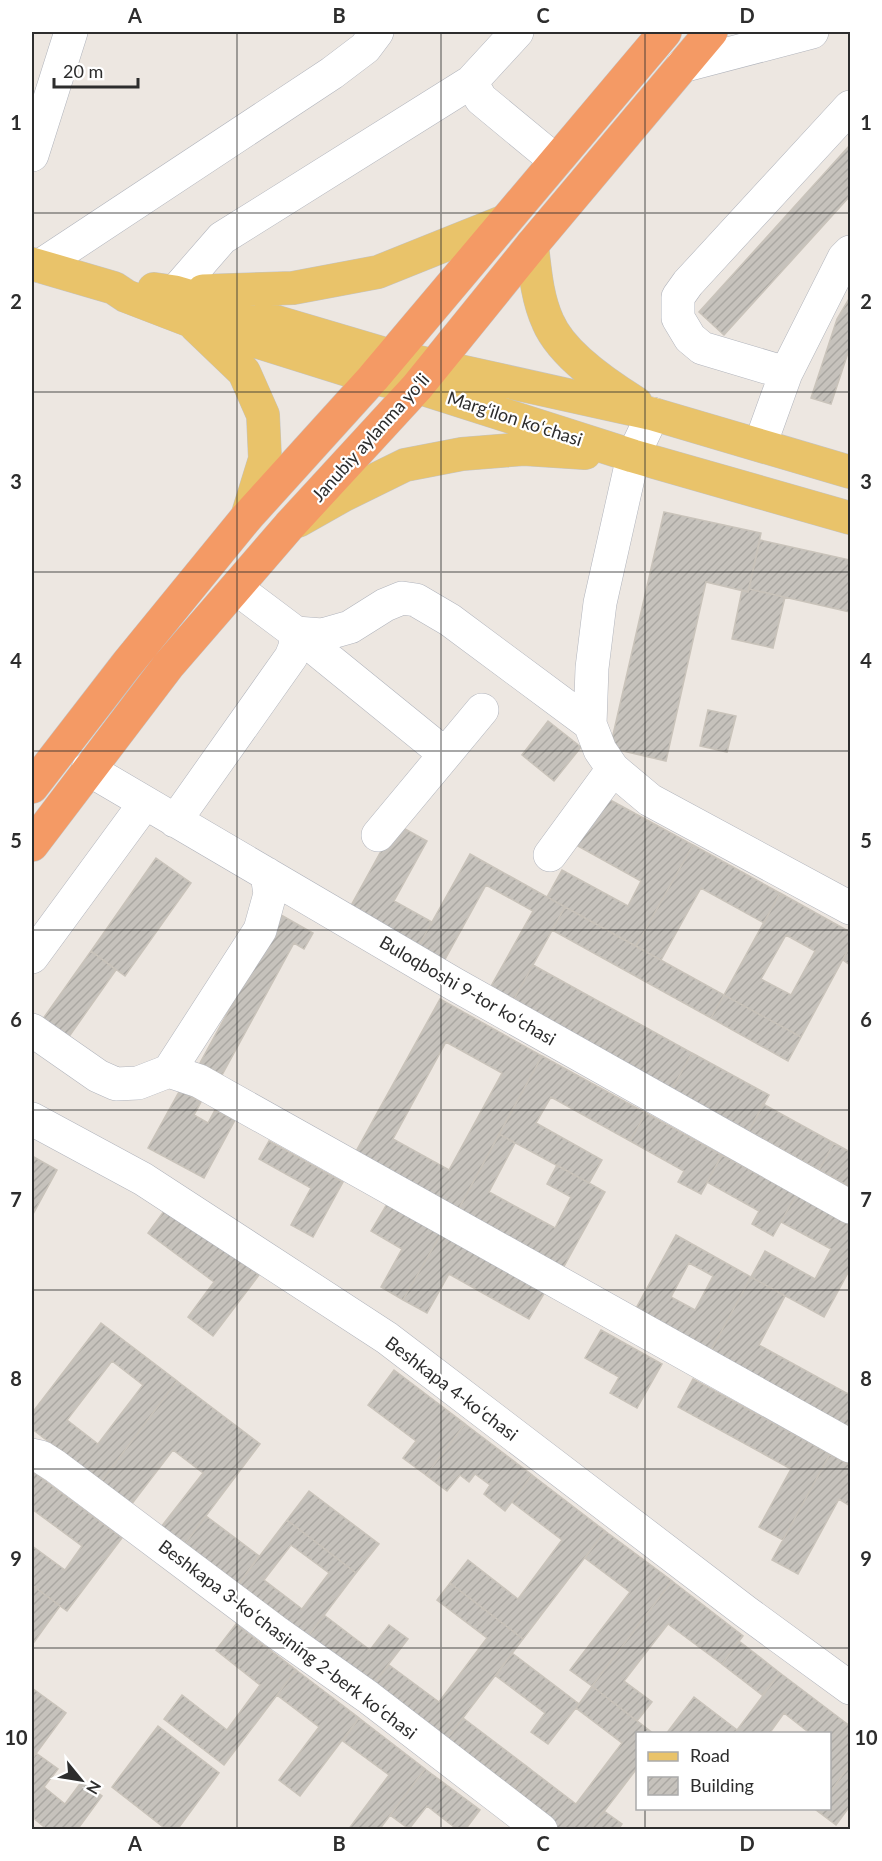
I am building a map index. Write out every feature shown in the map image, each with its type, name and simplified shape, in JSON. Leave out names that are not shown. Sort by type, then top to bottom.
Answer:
[{"type":"highway","name":"Janubiy aylanma yoʻli","points":[[32,787],[127,664],[247,517],[383,367],[665,32]]},
{"type":"highway","name":"Janubiy aylanma yoʻli","points":[[32,845],[168,666],[289,526],[426,376],[532,245],[711,32]]},
{"type":"main road","points":[[175,292],[293,288],[378,272],[505,221]]},
{"type":"main road","points":[[532,245],[536,282],[548,324],[572,356],[604,383],[653,414]]},
{"type":"main road","name":"Margʻilon koʻchasi","points":[[36,265],[114,288],[126,296],[191,321],[426,376],[653,414],[850,472]]},
{"type":"main road","name":"Margʻilon koʻchasi","points":[[114,288],[137,286],[175,292],[383,367]]},
{"type":"main road","points":[[191,321],[244,372],[263,415],[265,459],[247,517]]},
{"type":"main road","name":"Margʻilon koʻchasi","points":[[426,376],[633,456],[850,518]]},
{"type":"main road","points":[[289,526],[344,495],[405,465],[462,454],[524,449],[633,456]]},
{"type":"street","points":[[32,155],[71,32]]},
{"type":"street","points":[[36,265],[332,73],[364,48],[377,32]]},
{"type":"street","points":[[175,292],[222,238],[471,82],[517,32]]},
{"type":"street","points":[[682,66],[812,32]]},
{"type":"street","points":[[471,82],[482,99],[556,161]]},
{"type":"street","points":[[786,373],[702,348],[690,338],[678,318],[678,297],[688,283],[850,107]]},
{"type":"street","points":[[760,445],[786,373],[844,258],[850,252]]},
{"type":"street","points":[[653,414],[633,456],[600,603],[592,668],[590,724],[600,750],[613,769],[650,800],[850,908]]},
{"type":"street","points":[[236,588],[296,633],[446,754]]},
{"type":"street","points":[[296,633],[322,635],[350,627],[384,605],[402,598],[416,600],[450,620],[590,724]]},
{"type":"street","points":[[175,821],[291,657],[295,647],[296,633]]},
{"type":"street","points":[[378,835],[482,710]]},
{"type":"street","name":"Buloqboshi 9-tor koʻchasi","points":[[88,769],[454,984],[850,1207]]},
{"type":"street","points":[[550,855],[613,769]]},
{"type":"street","points":[[32,957],[145,803]]},
{"type":"street","points":[[169,1071],[260,930],[270,894],[267,874]]},
{"type":"street","points":[[32,1030],[98,1076],[116,1084],[138,1083],[169,1071],[200,1081],[850,1446]]},
{"type":"street","name":"Beshkapa 4-koʻchasi","points":[[32,1119],[143,1179],[387,1338],[746,1612],[850,1688]]},
{"type":"street","name":"Beshkapa 3-koʻchasining 2-berk koʻchasi","points":[[32,1455],[41,1457],[54,1466],[276,1632],[368,1697],[541,1830]]},
{"type":"building","points":[[850,145],[850,196],[724,335],[699,312]]},
{"type":"building","points":[[850,297],[850,347],[831,404],[811,398],[837,319]]},
{"type":"building","points":[[664,512],[761,533],[748,592],[706,582],[666,761],[610,748]]},
{"type":"building","points":[[760,540],[850,560],[850,612],[749,589]]},
{"type":"building","points":[[749,589],[785,597],[773,648],[732,639],[742,590],[748,592]]},
{"type":"building","points":[[708,710],[736,716],[727,752],[700,746]]},
{"type":"building","points":[[548,721],[581,747],[554,781],[522,755]]},
{"type":"building","points":[[603,796],[693,845],[636,946],[547,897],[562,870],[628,906],[641,881],[576,845]]},
{"type":"building","points":[[396,824],[427,841],[394,901],[432,922],[417,949],[348,911]]},
{"type":"building","points":[[693,845],[780,893],[764,923],[701,888],[661,960],[636,946]]},
{"type":"building","points":[[470,854],[565,907],[513,1001],[490,988],[533,911],[486,885],[443,963],[417,949]]},
{"type":"building","points":[[156,858],[191,883],[125,976],[91,951]]},
{"type":"building","points":[[780,893],[850,932],[850,946],[801,1037],[724,995]],"holes":[[[786,935],[815,951],[791,995],[761,979]]]},
{"type":"building","points":[[565,907],[724,995],[711,1018],[552,930]]},
{"type":"building","points":[[281,915],[313,933],[304,949],[294,943],[222,1075],[200,1063]]},
{"type":"building","points":[[850,946],[850,965],[843,960]]},
{"type":"building","points":[[91,951],[116,970],[61,1048],[35,1030]]},
{"type":"building","points":[[533,965],[692,1053],[672,1089],[513,1001]]},
{"type":"building","points":[[724,995],[801,1037],[788,1061],[711,1018]]},
{"type":"building","points":[[440,999],[542,1056],[457,1212],[354,1155]],"holes":[[[446,1042],[502,1073],[449,1170],[393,1139]]]},
{"type":"building","points":[[692,1053],[769,1095],[749,1131],[672,1089]]},
{"type":"building","points":[[542,1056],[646,1113],[630,1141],[551,1097],[536,1123],[602,1160],[589,1183],[499,1134]]},
{"type":"building","points":[[180,1090],[201,1102],[194,1115],[208,1123],[215,1110],[235,1120],[204,1178],[148,1148]]},
{"type":"building","points":[[763,1104],[834,1143],[819,1170],[749,1131]]},
{"type":"building","points":[[646,1113],[722,1155],[701,1194],[678,1182],[684,1171],[630,1141]]},
{"type":"building","points":[[499,1134],[515,1143],[489,1192],[555,1228],[571,1197],[547,1184],[557,1165],[605,1192],[562,1270],[457,1212]]},
{"type":"building","points":[[269,1141],[343,1182],[313,1237],[291,1225],[311,1188],[259,1159]]},
{"type":"building","points":[[834,1143],[850,1152],[850,1187],[819,1170]]},
{"type":"building","points":[[722,1155],[796,1195],[773,1236],[752,1224],[759,1211],[707,1182]]},
{"type":"building","points":[[32,1156],[57,1170],[32,1216]]},
{"type":"building","points":[[796,1195],[850,1225],[850,1269],[824,1317],[751,1277],[765,1251],[815,1279],[831,1249],[781,1222]]},
{"type":"building","points":[[387,1204],[441,1234],[403,1300],[381,1287],[402,1249],[371,1231]]},
{"type":"building","points":[[167,1207],[259,1275],[213,1336],[188,1317],[214,1282],[148,1233]]},
{"type":"building","points":[[441,1234],[545,1292],[529,1319],[449,1274],[427,1313],[403,1300]]},
{"type":"building","points":[[676,1235],[751,1277],[709,1354],[634,1312]],"holes":[[[689,1263],[713,1276],[695,1310],[671,1297]]]},
{"type":"building","points":[[751,1277],[785,1296],[759,1345],[848,1394],[850,1388],[850,1431],[709,1354]]},
{"type":"building","points":[[101,1323],[177,1381],[101,1482],[32,1429],[32,1413]],"holes":[[[112,1361],[143,1385],[98,1444],[67,1420]]]},
{"type":"building","points":[[601,1330],[662,1364],[637,1408],[610,1393],[619,1377],[585,1358]]},
{"type":"building","points":[[394,1370],[465,1424],[426,1475],[403,1458],[416,1441],[368,1405]]},
{"type":"building","points":[[693,1379],[830,1454],[783,1540],[759,1527],[791,1469],[678,1407]]},
{"type":"building","points":[[177,1381],[260,1444],[184,1545],[161,1527],[203,1473],[173,1450],[131,1505],[101,1482]]},
{"type":"building","points":[[465,1424],[532,1475],[505,1511],[484,1494],[490,1485],[475,1474],[469,1482],[460,1475],[447,1491],[426,1475]]},
{"type":"building","points":[[830,1454],[850,1465],[850,1506],[839,1499],[798,1574],[772,1560]]},
{"type":"building","points":[[32,1471],[122,1538],[67,1611],[32,1585],[32,1546],[65,1570],[82,1546],[32,1509]]},
{"type":"building","points":[[532,1475],[605,1531],[523,1639],[450,1583],[468,1560],[518,1599],[562,1540],[512,1502]]},
{"type":"building","points":[[309,1491],[379,1544],[356,1573],[287,1520]]},
{"type":"building","points":[[206,1516],[259,1556],[237,1586],[184,1545]]},
{"type":"building","points":[[287,1520],[356,1573],[307,1638],[237,1586]],"holes":[[[291,1545],[329,1573],[302,1609],[264,1580]]]},
{"type":"building","points":[[605,1531],[672,1581],[592,1686],[570,1670],[630,1592],[585,1558]]},
{"type":"building","points":[[672,1581],[743,1636],[722,1664],[668,1624],[624,1681],[652,1702],[637,1721],[592,1686]]},
{"type":"building","points":[[450,1583],[523,1639],[444,1743],[371,1687],[389,1665],[439,1702],[487,1638],[437,1600]]},
{"type":"building","points":[[32,1585],[60,1606],[32,1645]]},
{"type":"building","points":[[324,1615],[370,1650],[389,1625],[408,1639],[371,1687],[307,1638]]},
{"type":"building","points":[[236,1624],[296,1670],[224,1765],[164,1719],[182,1695],[227,1730],[260,1685],[216,1650]]},
{"type":"building","points":[[739,1641],[780,1673],[762,1695],[722,1664]]},
{"type":"building","points":[[512,1653],[579,1704],[548,1744],[531,1732],[545,1713],[496,1676]]},
{"type":"building","points":[[296,1670],[359,1718],[300,1796],[279,1780],[319,1727],[277,1695]]},
{"type":"building","points":[[780,1673],[850,1726],[850,1765],[831,1791],[831,1732],[808,1732],[784,1713],[770,1732],[736,1732]]},
{"type":"building","points":[[592,1686],[651,1732],[636,1732],[636,1770],[590,1830],[557,1830],[510,1794],[530,1769],[576,1804],[622,1743],[576,1708]]},
{"type":"building","points":[[32,1688],[66,1713],[32,1759]]},
{"type":"building","points":[[694,1697],[737,1730],[736,1732],[668,1732]]},
{"type":"building","points":[[359,1718],[425,1769],[379,1830],[348,1830],[389,1775],[343,1741]]},
{"type":"building","points":[[463,1718],[530,1769],[510,1794],[444,1743]]},
{"type":"building","points":[[158,1726],[219,1773],[177,1830],[167,1830],[112,1787]]},
{"type":"building","points":[[36,1753],[58,1769],[44,1787],[65,1804],[82,1781],[102,1796],[77,1830],[48,1830],[32,1817],[32,1759]]},
{"type":"building","points":[[850,1765],[850,1806],[836,1825],[816,1810],[831,1810],[831,1791]]},
{"type":"building","points":[[425,1769],[480,1810],[465,1830],[458,1830],[427,1806],[409,1829],[390,1815]]},
{"type":"building","points":[[604,1811],[622,1824],[618,1830],[590,1830]]}]
